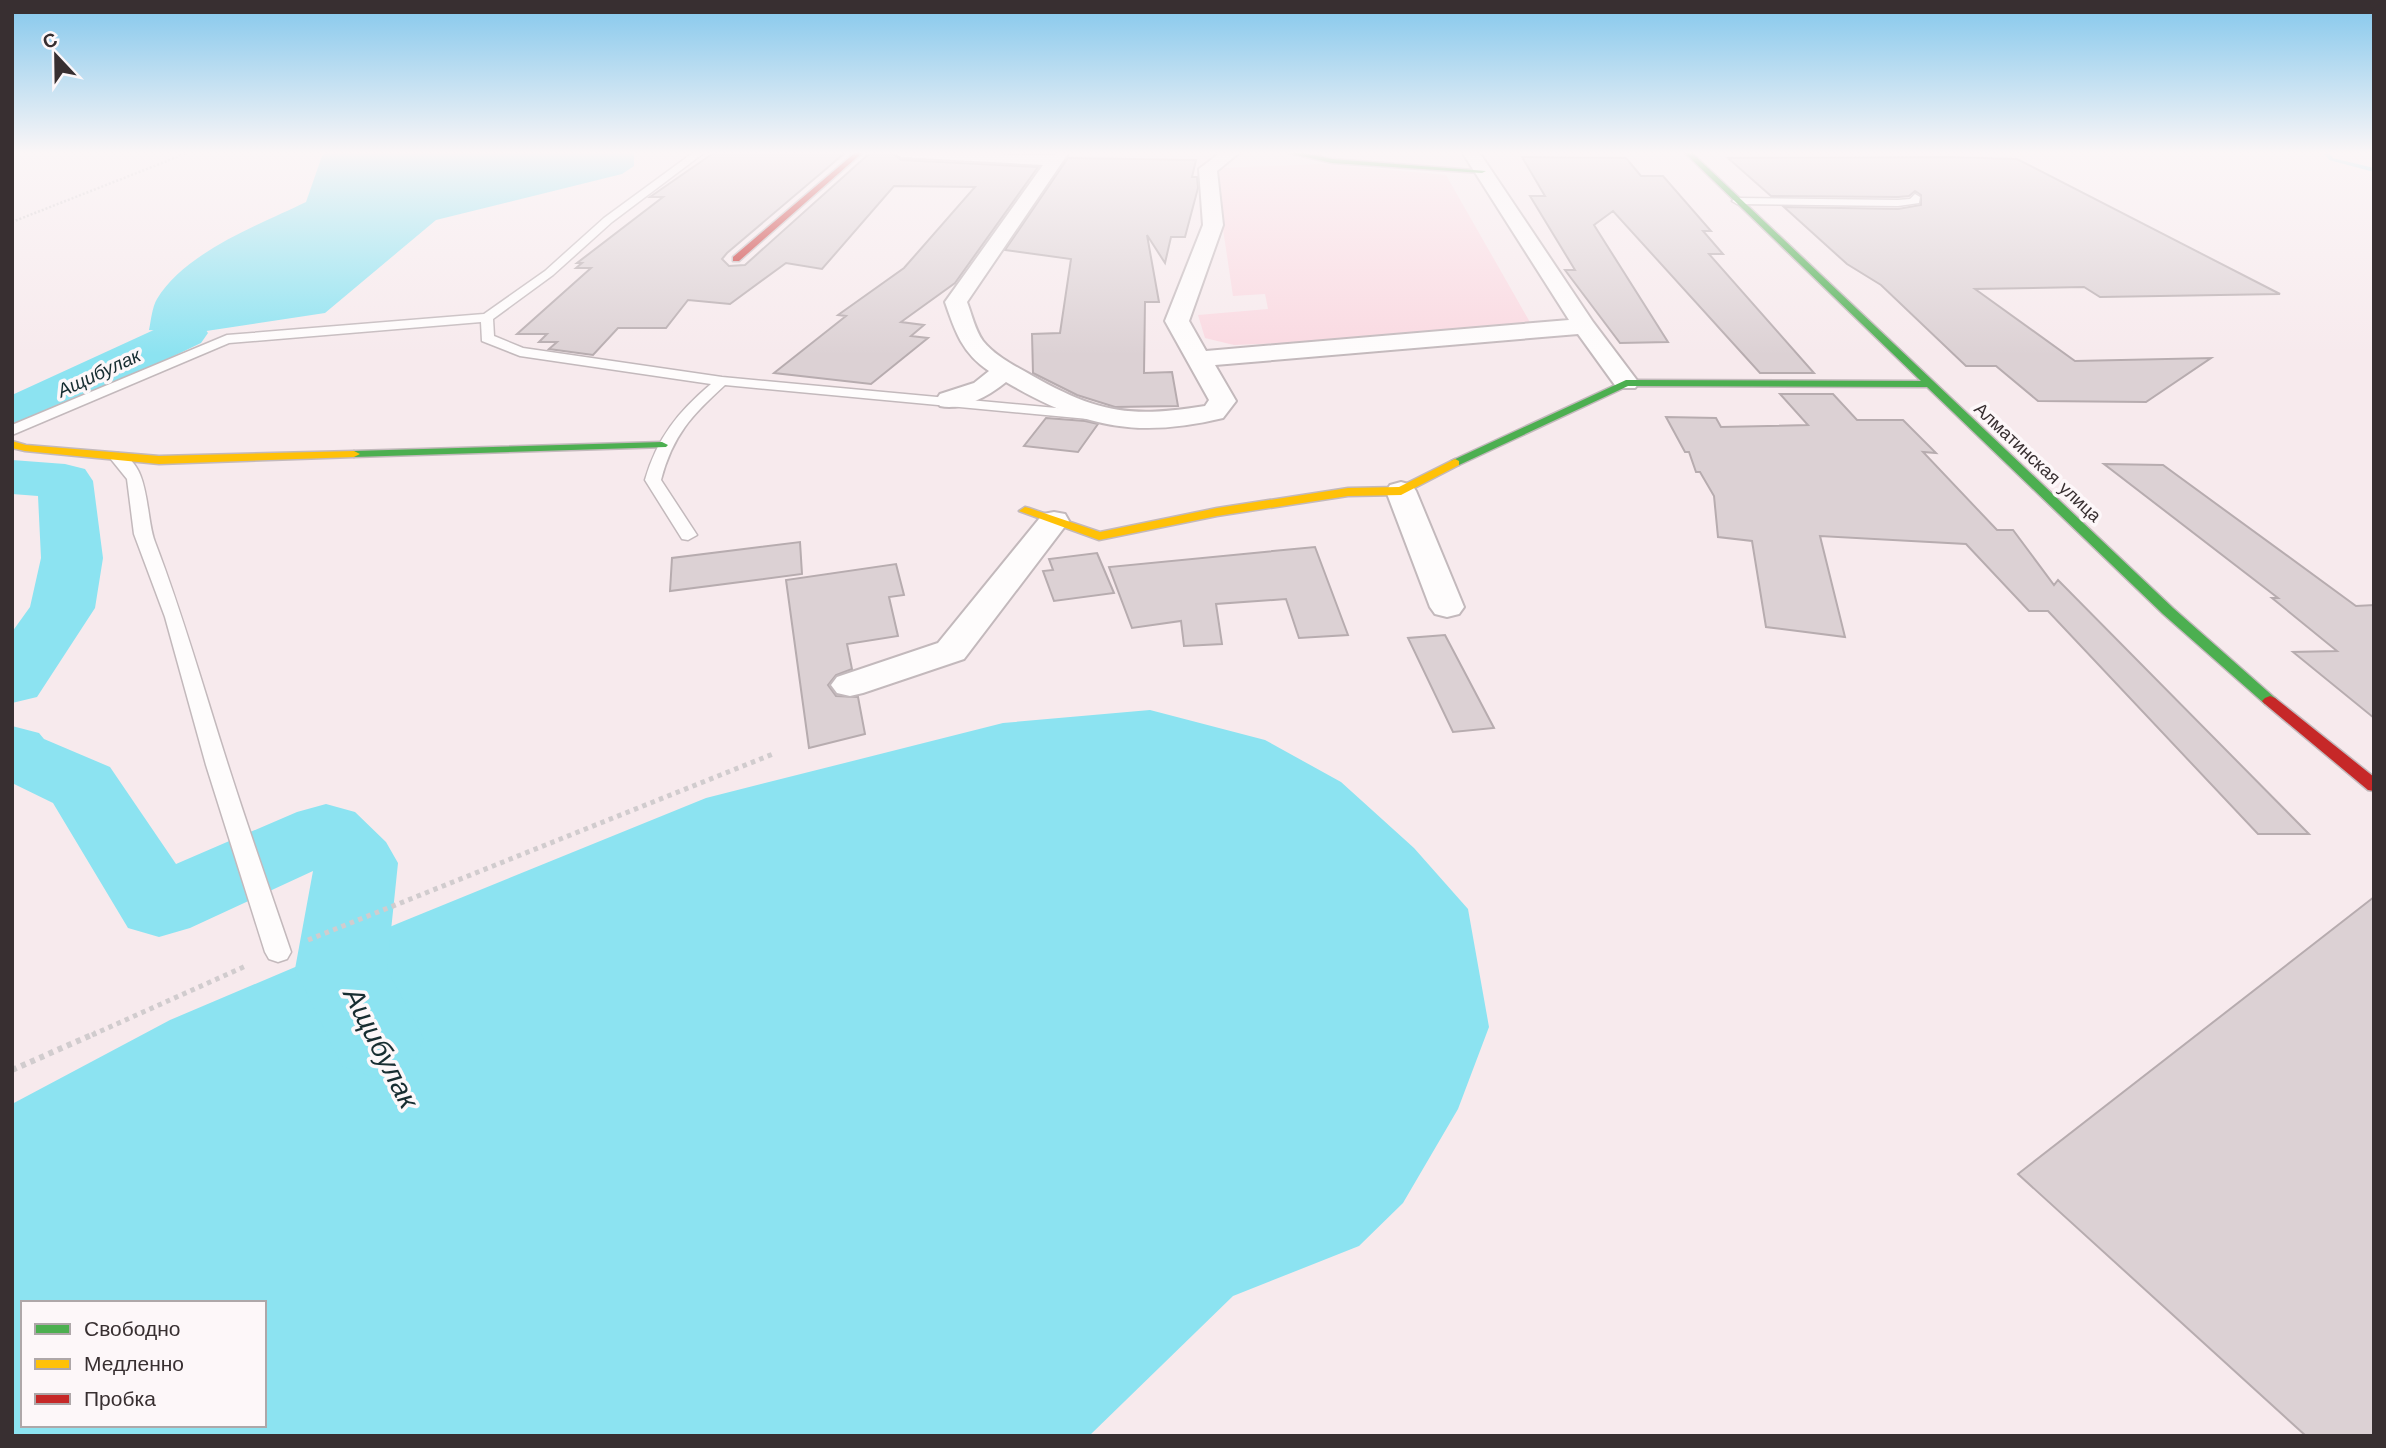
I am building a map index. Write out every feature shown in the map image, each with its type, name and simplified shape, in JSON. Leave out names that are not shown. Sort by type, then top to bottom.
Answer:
[{"type":"street","points":[[736,259],[782,220]]},
{"type":"street","points":[[1013,220],[956,302],[972,345],[1004,371],[1101,417],[1180,419],[1214,412],[1223,401],[1177,321],[1213,225],[1213,220]]},
{"type":"street","points":[[1514,220],[1584,326],[1626,383]]},
{"type":"street","name":"Алматинская улица","points":[[1756,220],[1926,384],[2168,611],[2317,742],[2374,786]]},
{"type":"street","points":[[1198,359],[1584,326]]},
{"type":"street","points":[[949,400],[983,388],[1004,371]]},
{"type":"street","points":[[850,685],[951,651],[1040,516],[1099,536],[1217,512],[1348,492],[1401,491],[1513,434],[1626,383],[1926,384]]},
{"type":"street","points":[[12,443],[25,448],[159,460],[662,444]]},
{"type":"street","points":[[1401,491],[1447,607]]},
{"type":"lane","points":[[12,431],[227,340],[281,333],[487,318],[549,274],[609,220]]},
{"type":"lane","points":[[487,318],[487,338],[520,352],[722,381],[949,400],[1101,417]]},
{"type":"lane","points":[[688,535],[653,480],[662,444],[685,412],[722,381]]},
{"type":"lane","points":[[118,458],[135,478],[143,534],[174,617],[217,765],[278,952]]},
{"type":"path","points":[[12,1070],[278,952],[773,754]]},
{"type":"shaded area","points":[[1222,220],[1471,220],[1531,324],[1370,340],[1234,345],[1205,338],[1198,315],[1268,309],[1265,294],[1233,296]]},
{"type":"water","points":[[268,220],[438,220],[325,313],[193,333],[149,330],[157,299],[170,282],[204,254]]},
{"type":"water","points":[[1150,710],[1265,740],[1341,782],[1414,848],[1468,909],[1489,1027],[1458,1109],[1403,1203],[1359,1246],[1233,1296],[1089,1436],[12,1436],[12,1104],[170,1020],[706,798],[1003,723]]},
{"type":"building","points":[[634,220],[766,220],[722,259],[729,266],[745,265],[796,220],[865,220],[822,269],[786,263],[730,304],[688,300],[666,328],[618,328],[593,355],[549,349],[557,342],[539,342],[547,334],[517,334],[591,268],[576,268],[582,263],[577,263]]},
{"type":"building","points":[[946,220],[1000,220],[955,283],[901,322],[924,325],[911,336],[928,338],[871,384],[774,373],[846,316],[838,315],[904,268]]},
{"type":"building","points":[[1026,220],[1190,220],[1185,237],[1171,237],[1165,263],[1147,235],[1159,302],[1145,302],[1144,373],[1172,372],[1178,406],[1115,407],[1077,395],[1033,373],[1032,334],[1060,333],[1071,259],[1005,250]]},
{"type":"building","points":[[1544,220],[1601,220],[1594,225],[1668,342],[1620,343],[1565,270],[1575,270]]},
{"type":"building","points":[[1621,220],[1701,220],[1711,231],[1703,231],[1723,254],[1709,254],[1814,373],[1760,373]]},
{"type":"building","points":[[1798,220],[2135,220],[2280,294],[2100,297],[2084,287],[1975,289],[2075,361],[2211,358],[2146,402],[2038,401],[1996,366],[1966,366],[1881,285],[1847,264]]},
{"type":"building","points":[[1780,394],[1833,394],[1857,420],[1903,420],[1936,453],[1923,452],[1997,530],[2013,530],[2054,585],[2058,580],[2309,834],[2258,834],[2048,611],[2029,611],[1966,544],[1820,536],[1845,637],[1766,627],[1752,541],[1718,537],[1714,496],[1700,472],[1696,472],[1689,452],[1685,452],[1666,417],[1716,418],[1721,427],[1808,425]]},
{"type":"building","points":[[1046,418],[1098,424],[1078,452],[1024,446]]},
{"type":"building","points":[[2104,464],[2163,465],[2356,606],[2374,605],[2374,718],[2293,652],[2337,651],[2272,598],[2278,598]]},
{"type":"building","points":[[800,542],[802,574],[670,591],[672,558]]},
{"type":"building","points":[[1315,547],[1348,635],[1299,638],[1286,599],[1216,604],[1222,644],[1184,646],[1181,621],[1132,628],[1109,567]]},
{"type":"building","points":[[1097,553],[1114,593],[1054,601],[1043,571],[1053,570],[1049,559]]},
{"type":"building","points":[[896,564],[904,595],[889,597],[898,636],[847,644],[852,669],[836,675],[828,685],[836,696],[858,697],[865,734],[809,748],[786,580]]},
{"type":"building","points":[[1445,635],[1494,728],[1453,732],[1408,638]]},
{"type":"building","points":[[2374,897],[2374,1436],[2306,1436],[2018,1174]]},
{"type":"waterway","name":"Ащибулак","points":[[12,414],[185,333]]},
{"type":"waterway","name":"Ащибулак","points":[[12,477],[65,481],[72,558],[62,608],[12,682]]},
{"type":"waterway","name":"Ащибулак","points":[[12,750],[17,756],[82,785],[159,906],[326,832],[356,863],[341,969],[376,1039]]},
{"type":"traffic: fast","points":[[1758,220],[2168,611],[2270,701]]},
{"type":"traffic: fast","points":[[1455,463],[1626,383],[1926,384]]},
{"type":"traffic: fast","points":[[354,454],[662,445]]},
{"type":"traffic: slow","points":[[12,444],[25,448],[159,460],[354,454]]},
{"type":"traffic: slow","points":[[1025,511],[1099,536],[1217,512],[1348,492],[1401,491],[1455,463]]},
{"type":"traffic: jam","points":[[736,259],[782,220]]},
{"type":"traffic: jam","points":[[2270,701],[2374,786]]}]
